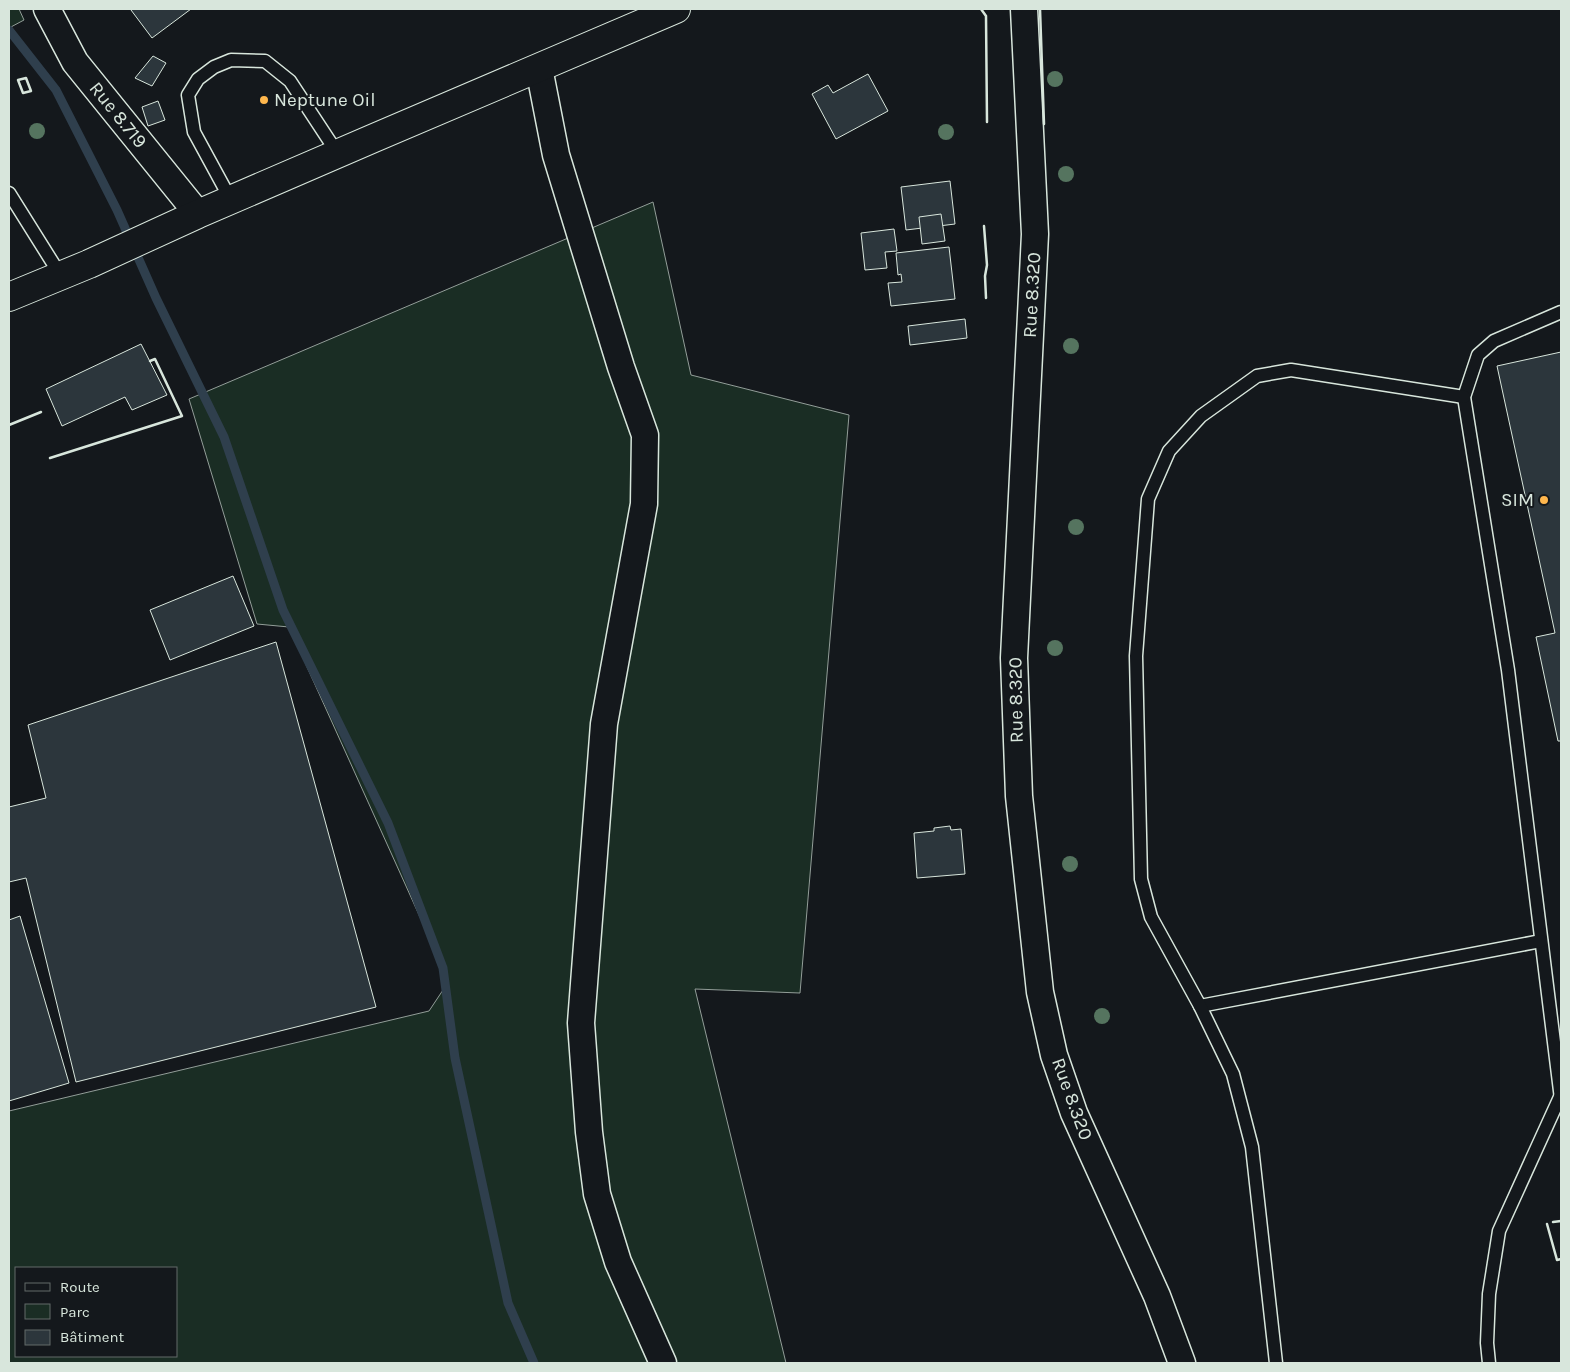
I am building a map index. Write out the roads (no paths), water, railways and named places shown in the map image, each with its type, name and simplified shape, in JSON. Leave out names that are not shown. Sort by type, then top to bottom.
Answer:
[{"type":"highway","points":[[9,298],[198,214],[676,9]]},
{"type":"street","name":"Rue 8.719","points":[[47,9],[75,62],[198,214]]},
{"type":"street","name":"Rue 8.320","points":[[1024,9],[1035,234],[1014,658],[1019,796],[1040,992],[1054,1055],[1074,1113],[1156,1296],[1182,1363]]},
{"type":"street","points":[[539,68],[556,155],[621,367],[645,435],[644,504],[604,724],[582,1023],[589,1132],[597,1194],[618,1262],[663,1363]]},
{"type":"lane","points":[[231,200],[194,132],[188,95],[198,79],[214,67],[231,60],[265,61],[290,81],[338,154]]},
{"type":"lane","points":[[9,194],[61,276]]},
{"type":"lane","points":[[1489,1363],[1489,1294],[1499,1231],[1561,1098],[1508,670],[1464,397],[1478,355],[1488,345],[1561,312]]},
{"type":"lane","points":[[1276,1363],[1252,1147],[1233,1074],[1200,1006],[1151,917],[1141,879],[1136,656],[1148,499],[1169,451],[1175,444],[1200,416],[1257,376],[1291,370],[1464,397]]},
{"type":"lane","points":[[1200,1006],[1541,941]]},
{"type":"waterway","points":[[9,30],[56,90],[117,210],[156,298],[224,437],[283,610],[388,823],[443,968],[455,1058],[508,1303],[534,1363]]},
{"type":"place","name":"Neptune Oil","points":[[264,100]]},
{"type":"place","name":"SIM","points":[[1544,500]]}]
